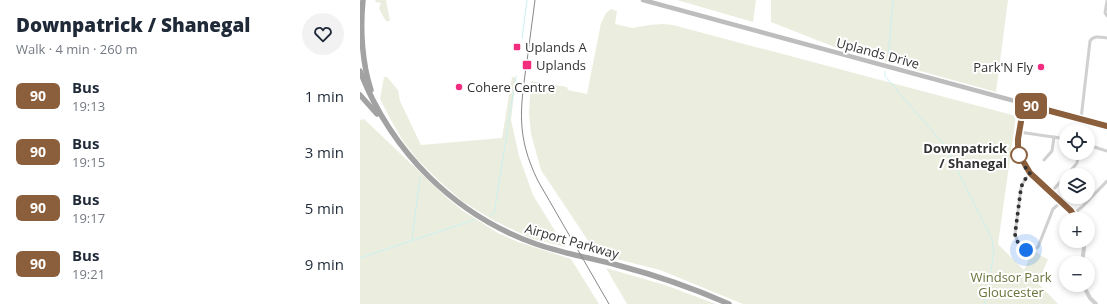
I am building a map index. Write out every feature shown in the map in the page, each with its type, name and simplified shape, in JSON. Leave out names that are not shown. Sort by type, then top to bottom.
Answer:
[{"type":"highway","points":[[363,0],[360,14],[361,43],[365,70],[383,120]]},
{"type":"highway","name":"Airport Parkway","points":[[360,72],[371,98],[394,138],[419,167],[447,194],[469,210],[505,231],[550,248],[654,276],[690,288],[729,304]]},
{"type":"highway","points":[[360,95],[369,103],[394,138]]},
{"type":"main road","name":"Uplands Drive","points":[[643,0],[661,3],[1107,126]]},
{"type":"street","points":[[1107,1],[1105,13],[1107,16]]},
{"type":"street","points":[[1081,119],[1090,41],[1096,37],[1107,38]]},
{"type":"street","points":[[1024,104],[1019,132],[1018,152],[1022,162],[1030,173],[1059,200]]},
{"type":"street","points":[[1019,132],[1059,138]]},
{"type":"street","points":[[1044,160],[1052,151],[1054,137]]},
{"type":"street","points":[[1095,147],[1107,151]]},
{"type":"street","points":[[1030,173],[1023,182],[1021,188],[1015,234],[1016,240],[1023,248],[1032,251],[1038,247],[1054,209],[1059,204]]},
{"type":"street","points":[[1076,212],[1082,208],[1107,181]]},
{"type":"street","points":[[1051,192],[1059,183]]},
{"type":"street","points":[[1063,204],[1071,212]]},
{"type":"street","points":[[1087,292],[1094,303]]},
{"type":"green space","points":[[375,0],[386,0],[390,21],[386,21],[379,8],[381,3],[376,2]]},
{"type":"green space","points":[[677,0],[756,0],[753,22]]},
{"type":"green space","points":[[771,0],[1008,0],[996,92],[837,48],[771,22]]},
{"type":"green space","name":"Windsor Park Gloucester","points":[[611,9],[617,11],[615,24],[632,28],[649,25],[673,25],[1016,116],[998,244],[1024,270],[1032,253],[1037,252],[1041,256],[1048,259],[1038,283],[1058,304],[743,304],[660,270],[597,254],[541,170],[531,134],[529,113],[531,81],[567,87],[568,90],[587,94],[601,23],[606,13]]},
{"type":"green space","points":[[384,77],[387,77],[398,90],[400,101],[421,145],[502,138],[512,77],[516,78],[511,120],[519,156],[533,195],[565,247],[530,238],[493,220],[462,201],[437,179],[418,160],[403,141],[380,99]]},
{"type":"green space","points":[[364,119],[446,197],[463,211],[498,233],[518,242],[571,259],[599,304],[360,304],[360,120]]},
{"type":"green space","points":[[606,268],[665,285],[716,304],[627,304]]},
{"type":"waterway","points":[[522,38],[527,0]]},
{"type":"waterway","points":[[888,59],[893,0]]},
{"type":"waterway","points":[[885,71],[885,76],[945,146],[992,239],[994,252],[985,304]]},
{"type":"waterway","points":[[490,216],[494,214],[516,76]]},
{"type":"waterway","points":[[412,240],[420,177]]},
{"type":"waterway","points":[[360,258],[474,220]]},
{"type":"tram line","points":[[535,0],[522,108],[523,136],[526,150],[538,181],[609,304]]},
{"type":"bus line","name":"90","points":[[1072,212],[1030,173],[1022,162],[1018,152],[1022,108],[1024,104],[1107,126]]},
{"type":"place","name":"Uplands A","points":[[517,47]]},
{"type":"place","name":"Uplands","points":[[527,65]]},
{"type":"place","name":"Park'N Fly","points":[[1041,67]]},
{"type":"place","name":"Cohere Centre","points":[[459,87]]},
{"type":"place","name":"Downpatrick / Shanegal","points":[[1019,155]]},
{"type":"route","points":[[1019,155],[1030,173],[1023,182],[1021,188],[1015,234],[1016,240],[1026,250]]}]
